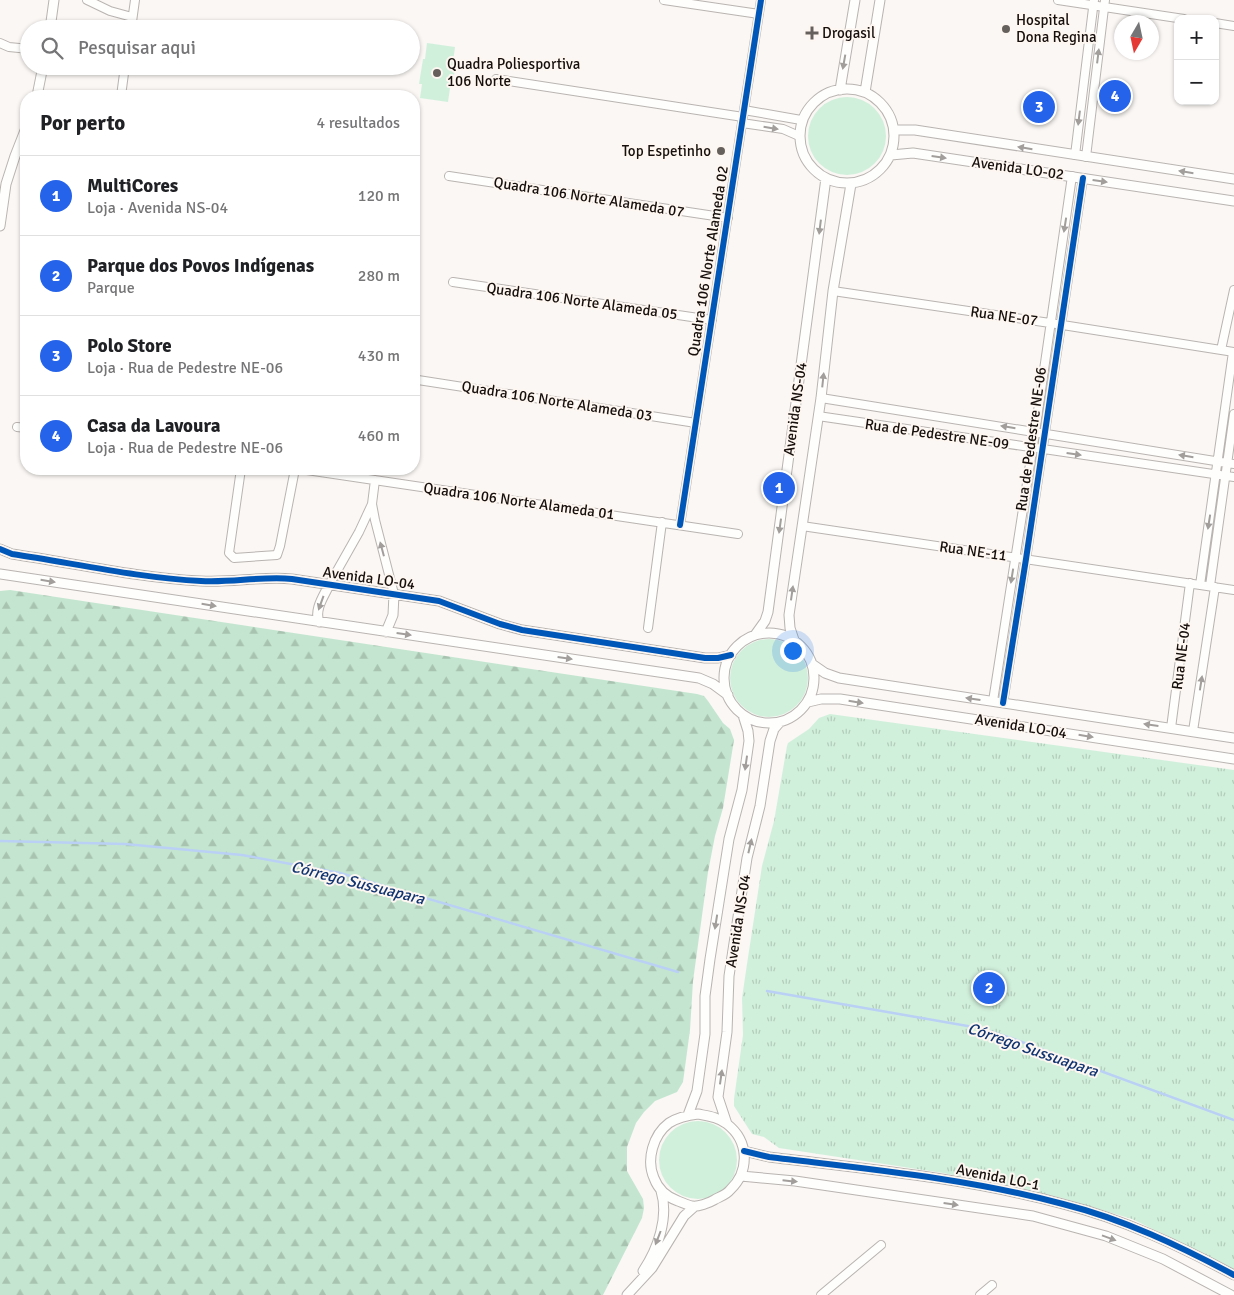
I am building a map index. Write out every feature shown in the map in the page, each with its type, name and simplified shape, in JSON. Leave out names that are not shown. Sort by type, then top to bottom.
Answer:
[{"type":"street","points":[[51,20],[54,0]]},
{"type":"street","points":[[87,0],[125,20]]},
{"type":"street","points":[[132,20],[135,0]]},
{"type":"street","points":[[664,0],[759,14]]},
{"type":"street","name":"Quadra 106 Norte Alameda 02","points":[[680,525],[762,0]]},
{"type":"street","points":[[840,90],[855,0]]},
{"type":"street","points":[[865,92],[880,0]]},
{"type":"street","points":[[1058,0],[1104,4],[1174,17]]},
{"type":"street","points":[[1075,155],[1094,3]]},
{"type":"street","points":[[1086,157],[1104,4]]},
{"type":"street","points":[[1219,24],[1234,26]]},
{"type":"street","points":[[0,43],[9,47],[20,48]]},
{"type":"street","points":[[38,90],[41,75]]},
{"type":"street","points":[[122,90],[124,75]]},
{"type":"street","points":[[496,79],[743,117],[801,120]]},
{"type":"street","points":[[840,90],[865,92],[886,108],[895,130],[893,150],[883,166],[871,178],[851,184],[835,182],[811,167],[804,156],[799,136],[801,120],[808,108],[817,99],[840,90]]},
{"type":"street","points":[[743,117],[799,136]]},
{"type":"street","name":"Avenida LO-02","points":[[895,130],[915,130],[1234,179]]},
{"type":"street","points":[[0,226],[6,184],[20,143]]},
{"type":"street","name":"Avenida LO-02","points":[[891,155],[913,153],[1234,201]]},
{"type":"street","name":"Quadra 106 Norte Alameda 07","points":[[450,176],[728,218]]},
{"type":"street","name":"Rua de Pedestre NE-06","points":[[993,701],[1035,432],[1072,176]]},
{"type":"street","name":"Avenida NS-04","points":[[731,654],[742,642],[755,635],[768,615],[826,178]]},
{"type":"street","name":"Rua de Pedestre NE-06","points":[[1003,703],[1083,178]]},
{"type":"street","name":"Avenida NS-04","points":[[812,664],[805,650],[794,640],[789,619],[821,398],[833,291],[851,184]]},
{"type":"street","name":"Quadra 106 Norte Alameda 05","points":[[453,282],[712,320]]},
{"type":"street","points":[[1221,350],[1234,290]]},
{"type":"street","name":"Rua NE-07","points":[[833,291],[1061,324],[1234,352]]},
{"type":"street","points":[[1200,585],[1234,352]]},
{"type":"street","name":"Quadra 106 Norte Alameda 03","points":[[420,380],[696,423]]},
{"type":"street","name":"Rua de Pedestre NE-09","points":[[821,398],[1231,463]]},
{"type":"street","name":"Rua NE-04","points":[[1193,731],[1225,476],[1231,463],[1234,414]]},
{"type":"street","name":"Rua de Pedestre NE-09","points":[[818,416],[1234,477]]},
{"type":"street","points":[[240,475],[229,553],[234,558],[277,555],[294,475]]},
{"type":"street","name":"Quadra 106 Norte Alameda 01","points":[[341,475],[738,534]]},
{"type":"street","points":[[319,622],[320,604],[372,504],[376,480]]},
{"type":"street","points":[[372,504],[376,527],[394,594],[393,615],[386,632]]},
{"type":"street","points":[[648,628],[662,522]]},
{"type":"street","name":"Rua NE-11","points":[[802,526],[1234,590]]},
{"type":"street","name":"Avenida LO-04","points":[[0,549],[14,554],[186,580],[212,581],[274,577],[329,584],[448,604],[500,624],[522,630],[705,658],[718,658],[731,654]]},
{"type":"street","points":[[0,574],[699,678],[728,695]]},
{"type":"street","name":"Rua NE-04","points":[[1171,728],[1190,583]]},
{"type":"street","points":[[755,635],[764,633],[776,634],[794,640]]},
{"type":"street","points":[[728,695],[724,677],[731,654]]},
{"type":"street","points":[[743,715],[761,722],[780,722],[797,714],[808,702],[814,684],[812,664]]},
{"type":"street","name":"Avenida LO-04","points":[[812,664],[825,673],[839,678],[1234,738]]},
{"type":"street","name":"Avenida NS-04","points":[[688,1115],[697,1091],[705,1034],[705,996],[710,959],[729,839],[742,790],[749,741],[743,715],[728,695]]},
{"type":"street","name":"Avenida LO-04","points":[[808,702],[821,699],[840,699],[1234,759]]},
{"type":"street","name":"Avenida NS-04","points":[[727,1124],[718,1097],[727,1032],[729,976],[748,858],[762,796],[769,746],[774,729],[780,722]]},
{"type":"street","points":[[688,1115],[713,1116],[727,1124],[738,1136],[744,1151],[744,1167],[741,1176],[729,1192],[711,1202],[694,1207],[684,1216],[652,1268],[628,1294],[648,1263],[661,1230],[665,1202],[654,1178],[650,1163],[652,1148],[659,1134],[669,1123],[688,1115]]},
{"type":"street","name":"Avenida LO-1","points":[[744,1151],[768,1158],[937,1178],[1065,1204],[1135,1227],[1234,1275]]},
{"type":"street","name":"Avenida LO-1","points":[[741,1176],[795,1181],[1033,1216],[1106,1236],[1163,1259],[1231,1295]]},
{"type":"street","points":[[661,1191],[673,1199],[694,1207]]},
{"type":"street","points":[[821,1295],[881,1245]]},
{"type":"street","points":[[980,1295],[992,1284]]},
{"type":"green space","name":"Quadra Poliesportiva 106 Norte","points":[[427,43],[455,47],[453,62],[456,63],[448,102],[420,98],[422,84],[419,84]]},
{"type":"green space","points":[[847,97],[862,100],[875,108],[883,121],[886,136],[883,151],[875,164],[862,172],[847,175],[832,172],[819,164],[811,151],[808,136],[811,121],[819,108],[832,100]]},
{"type":"green space","points":[[10,590],[704,696],[723,723],[730,729],[734,740],[723,808],[708,872],[693,981],[690,1030],[683,1082],[677,1092],[655,1101],[636,1123],[627,1147],[627,1171],[643,1199],[644,1208],[642,1218],[603,1295],[0,1295],[0,591]]},
{"type":"green space","points":[[769,639],[784,642],[796,651],[805,663],[808,678],[805,693],[796,705],[784,714],[769,717],[754,714],[742,705],[733,693],[730,678],[733,663],[742,651],[754,642]]},
{"type":"green space","points":[[830,714],[1234,770],[1234,1271],[1132,1219],[1062,1198],[943,1173],[779,1148],[764,1137],[752,1134],[734,1106],[734,1099],[743,1035],[742,998],[762,866],[774,821],[788,743],[809,729],[819,718]]},
{"type":"green space","points":[[690,1121],[706,1121],[720,1127],[731,1138],[737,1152],[737,1168],[731,1182],[720,1193],[706,1199],[690,1199],[676,1193],[665,1182],[659,1168],[659,1152],[665,1138],[676,1127]]},
{"type":"waterway","name":"Córrego Sussuapara","points":[[0,841],[125,844],[242,855],[340,873],[678,972]]},
{"type":"waterway","name":"Córrego Sussuapara","points":[[767,991],[979,1028],[1234,1120]]},
{"type":"cycle path","points":[[680,525],[761,0]]},
{"type":"cycle path","points":[[1003,703],[1083,178]]},
{"type":"cycle path","points":[[0,549],[12,554],[130,574],[178,579],[212,581],[269,578],[292,579],[439,601],[500,624],[522,630],[705,658],[731,655]]},
{"type":"cycle path","points":[[744,1151],[769,1157],[954,1181],[990,1187],[1063,1204],[1107,1217],[1151,1234],[1234,1275]]},
{"type":"place","name":"Hospital Dona Regina","points":[[1006,29]]},
{"type":"place","name":"Drogasil","points":[[812,33]]},
{"type":"place","name":"Quadra Poliesportiva 106 Norte","points":[[437,73]]},
{"type":"place","name":"Casa da Lavoura","points":[[1115,96]]},
{"type":"place","name":"Polo Store","points":[[1039,107]]},
{"type":"place","name":"Top Espetinho","points":[[721,151]]},
{"type":"place","name":"MultiCores","points":[[779,488]]},
{"type":"place","name":"Parque dos Povos Indígenas","points":[[989,988]]}]
